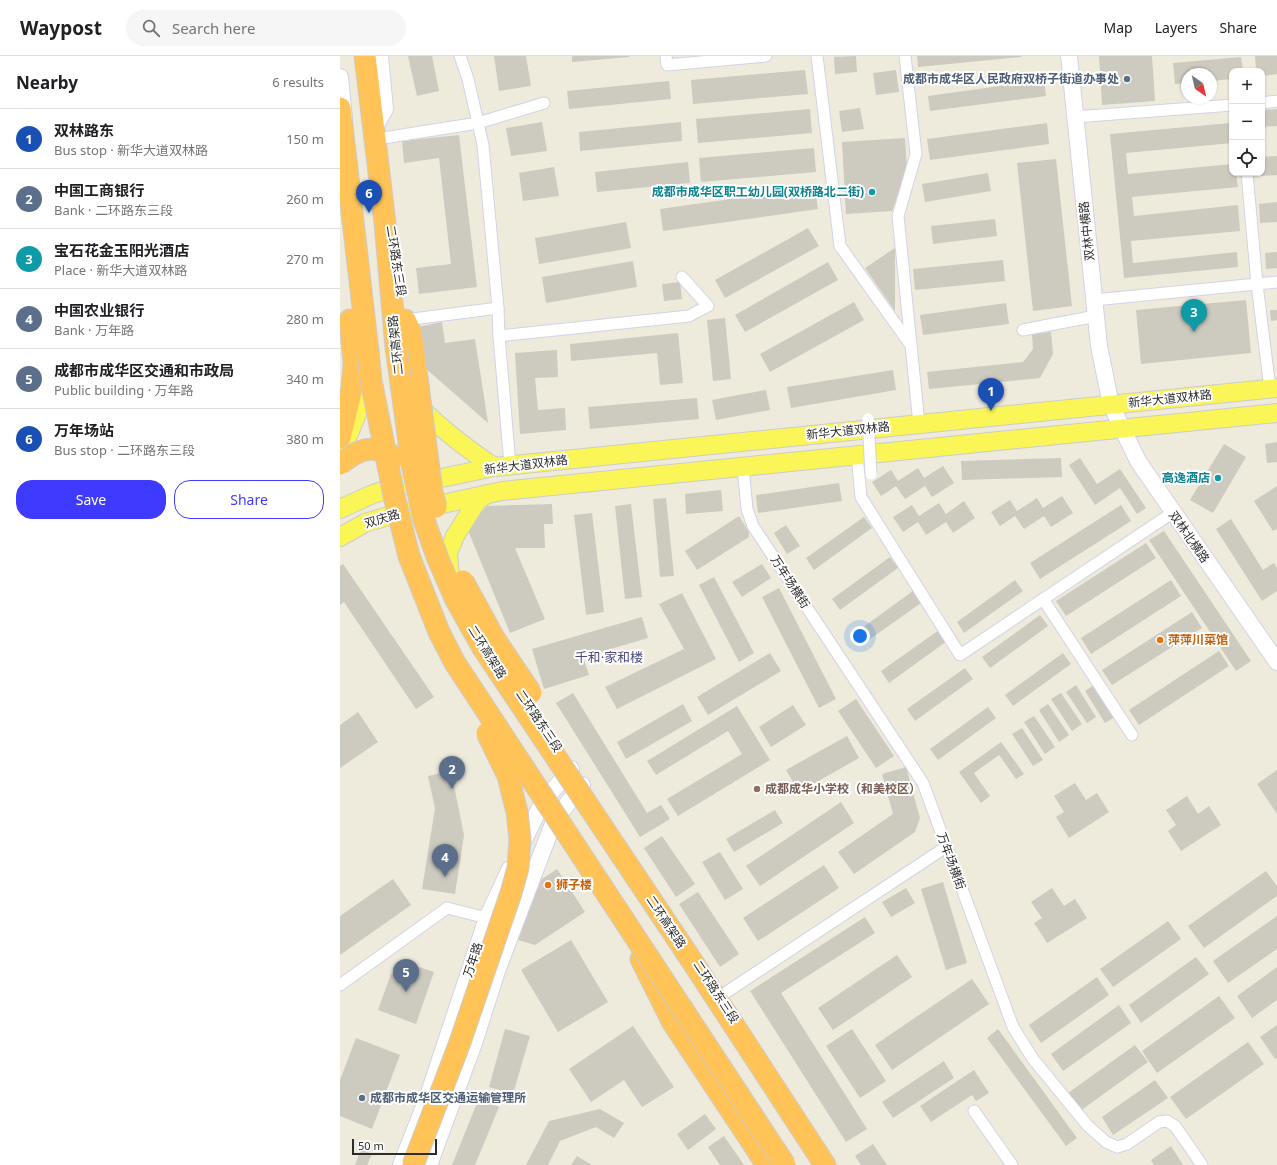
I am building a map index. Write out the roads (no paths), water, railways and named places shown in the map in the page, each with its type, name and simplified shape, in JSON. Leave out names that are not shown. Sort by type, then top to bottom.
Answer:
[{"type":"highway","name":"二环高架路","points":[[365,56],[385,223],[396,347],[412,464],[424,520],[438,559],[456,600],[483,648],[688,955],[825,1165]]},
{"type":"highway","points":[[341,112],[371,380],[394,496],[409,556],[439,632],[455,663],[474,709],[508,776],[517,812],[520,839],[518,868],[511,893],[459,1045],[413,1165]]},
{"type":"highway","points":[[340,218],[354,363],[352,388],[340,438]]},
{"type":"highway","points":[[405,320],[411,333],[414,391],[432,492],[442,531]]},
{"type":"highway","points":[[340,464],[368,449],[378,449],[402,461],[409,469],[424,494],[468,591],[494,638],[656,886],[688,955]]},
{"type":"highway","points":[[455,663],[785,1165]]},
{"type":"highway","points":[[631,937],[673,1023],[767,1165]]},
{"type":"main road","name":"二环路东三段","points":[[369,56],[376,132],[405,320]]},
{"type":"main road","points":[[376,132],[385,109],[380,56]]},
{"type":"main road","name":"双林中横路","points":[[1069,56],[1099,346],[1111,405]]},
{"type":"main road","points":[[340,77],[341,112],[386,444],[392,515],[401,549],[443,653],[782,1165]]},
{"type":"main road","points":[[340,455],[357,414],[374,351]]},
{"type":"main road","name":"新华大道双林路","points":[[420,483],[502,466],[1273,389]]},
{"type":"main road","name":"二环路东三段","points":[[414,391],[420,483],[450,576],[483,639],[571,769],[830,1165]]},
{"type":"main road","points":[[414,391],[428,416],[454,438],[502,466]]},
{"type":"main road","name":"双林北横路","points":[[1111,405],[1138,461],[1172,513],[1277,662]]},
{"type":"main road","name":"新华大道双林路","points":[[427,507],[502,491],[1277,413]]},
{"type":"main road","name":"双庆路","points":[[340,509],[373,494],[389,489],[420,483]]},
{"type":"main road","points":[[450,576],[448,553],[455,536],[477,501],[487,494]]},
{"type":"main road","name":"双庆路","points":[[340,537],[365,523],[427,507]]},
{"type":"main road","name":"万年路","points":[[401,1165],[427,1100],[487,918],[542,803],[571,769]]},
{"type":"main road","points":[[429,1165],[473,1046],[498,968],[554,821],[582,786]]},
{"type":"street","points":[[460,56],[468,79],[482,145],[498,308],[502,466]]},
{"type":"street","points":[[666,56],[667,65],[766,56]]},
{"type":"street","points":[[817,56],[840,246],[910,344]]},
{"type":"street","points":[[905,56],[916,154],[898,216],[919,424]]},
{"type":"street","points":[[1265,103],[1277,101]]},
{"type":"street","points":[[376,132],[478,123],[544,103]]},
{"type":"street","points":[[1075,117],[1229,105]]},
{"type":"street","points":[[1247,176],[1257,284],[1273,389]]},
{"type":"street","points":[[499,336],[688,316],[708,306],[682,277]]},
{"type":"street","points":[[1094,300],[1277,282]]},
{"type":"street","points":[[405,320],[498,308]]},
{"type":"street","points":[[1023,330],[1096,316]]},
{"type":"street","points":[[868,419],[871,474]]},
{"type":"street","points":[[857,455],[861,497],[960,655],[1172,513]]},
{"type":"street","name":"万年场横街","points":[[743,467],[747,509],[753,526],[923,784],[1012,1027],[1033,1059],[1088,1126],[1106,1142],[1117,1146],[1127,1144],[1159,1122],[1168,1121],[1175,1126],[1202,1165]]},
{"type":"street","points":[[1043,599],[1132,735]]},
{"type":"street","points":[[719,997],[946,847]]},
{"type":"street","points":[[340,985],[447,908],[487,918]]},
{"type":"street","points":[[974,1111],[1012,1165]]},
{"type":"place","name":"成都市成华区人民政府双桥子街道办事处","points":[[1127,79]]},
{"type":"place","name":"成都市成华区职工幼儿园(双桥路北二街)","points":[[872,192]]},
{"type":"place","name":"万年场站","points":[[369,213]]},
{"type":"place","name":"宝石花金玉阳光酒店","points":[[1194,332]]},
{"type":"place","name":"双林路东","points":[[991,411]]},
{"type":"place","name":"高逸酒店","points":[[1218,478]]},
{"type":"place","name":"萍萍川菜馆","points":[[1160,640]]},
{"type":"place","name":"中国工商银行","points":[[452,789]]},
{"type":"place","name":"成都成华小学校（和美校区）","points":[[757,789]]},
{"type":"place","name":"中国农业银行","points":[[445,877]]},
{"type":"place","name":"狮子楼","points":[[548,885]]},
{"type":"place","name":"成都市成华区交通和市政局","points":[[406,992]]},
{"type":"place","name":"成都市成华区交通运输管理所","points":[[362,1098]]},
{"type":"district","name":"千和·家和楼","points":[[609,657]]}]
